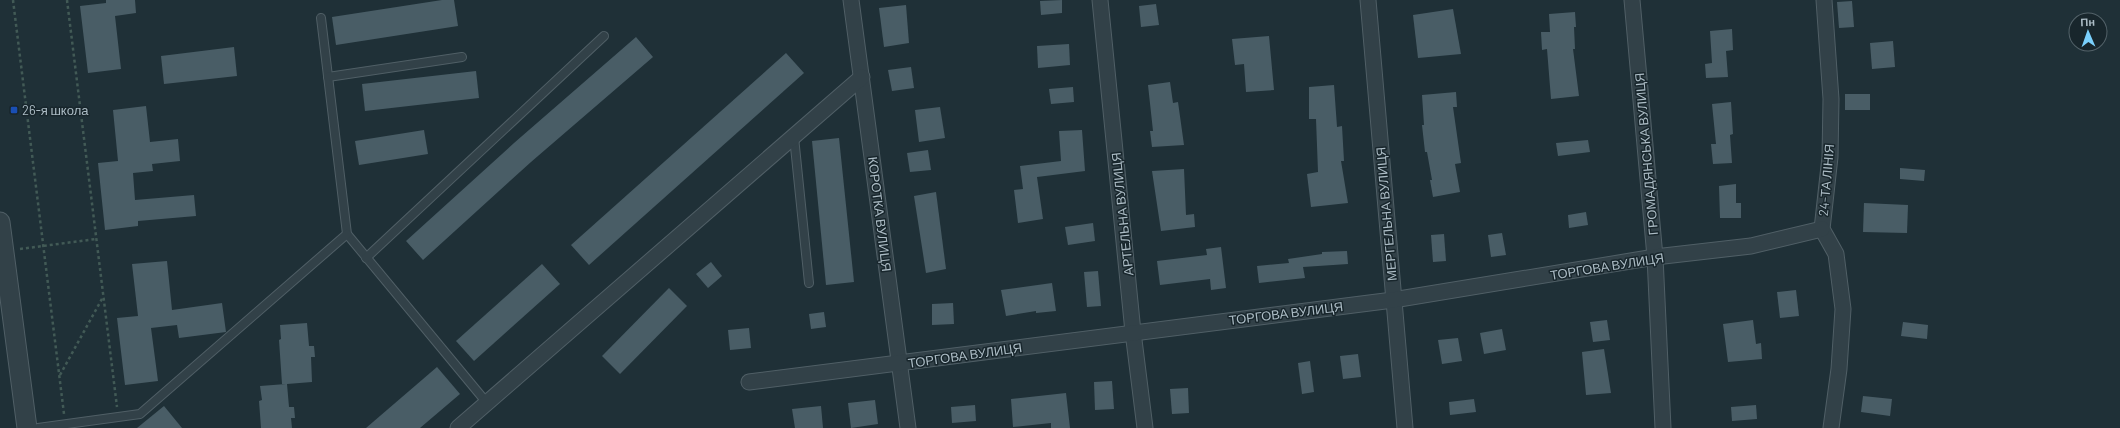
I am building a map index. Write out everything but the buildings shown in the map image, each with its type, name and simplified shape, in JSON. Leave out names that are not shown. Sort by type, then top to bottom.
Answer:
[{"type":"street","name":"КОРОТКА ВУЛИЦЯ","points":[[851,0],[908,428]]},
{"type":"street","name":"АРТЕЛЬНА ВУЛИЦЯ","points":[[1100,0],[1133,332],[1145,428]]},
{"type":"street","name":"МЕРГЕЛЬНА ВУЛИЦЯ","points":[[1368,0],[1393,300],[1406,428]]},
{"type":"street","name":"ГРОМАДЯНСЬКА ВУЛИЦЯ","points":[[1632,0],[1655,258],[1662,428]]},
{"type":"street","name":"24-ТА ЛІНІЯ","points":[[1824,0],[1831,99],[1830,157],[1822,229],[1836,254],[1843,309],[1839,369],[1831,428]]},
{"type":"street","points":[[458,428],[862,77]]},
{"type":"street","points":[[0,222],[27,428]]},
{"type":"street","name":"ТОРГОВА ВУЛИЦЯ","points":[[749,382],[1393,300],[1655,258],[1751,246],[1822,229]]},
{"type":"lane","points":[[321,18],[347,234],[487,403]]},
{"type":"lane","points":[[366,258],[604,36]]},
{"type":"lane","points":[[328,77],[462,57]]},
{"type":"lane","points":[[794,136],[809,283]]},
{"type":"lane","points":[[38,428],[140,414],[347,234]]},
{"type":"path","points":[[13,0],[66,424]]},
{"type":"path","points":[[67,0],[118,417]]},
{"type":"path","points":[[4,252],[96,239]]},
{"type":"path","points":[[59,375],[103,296]]},
{"type":"place","name":"26-я школа","points":[[14,110]]}]
